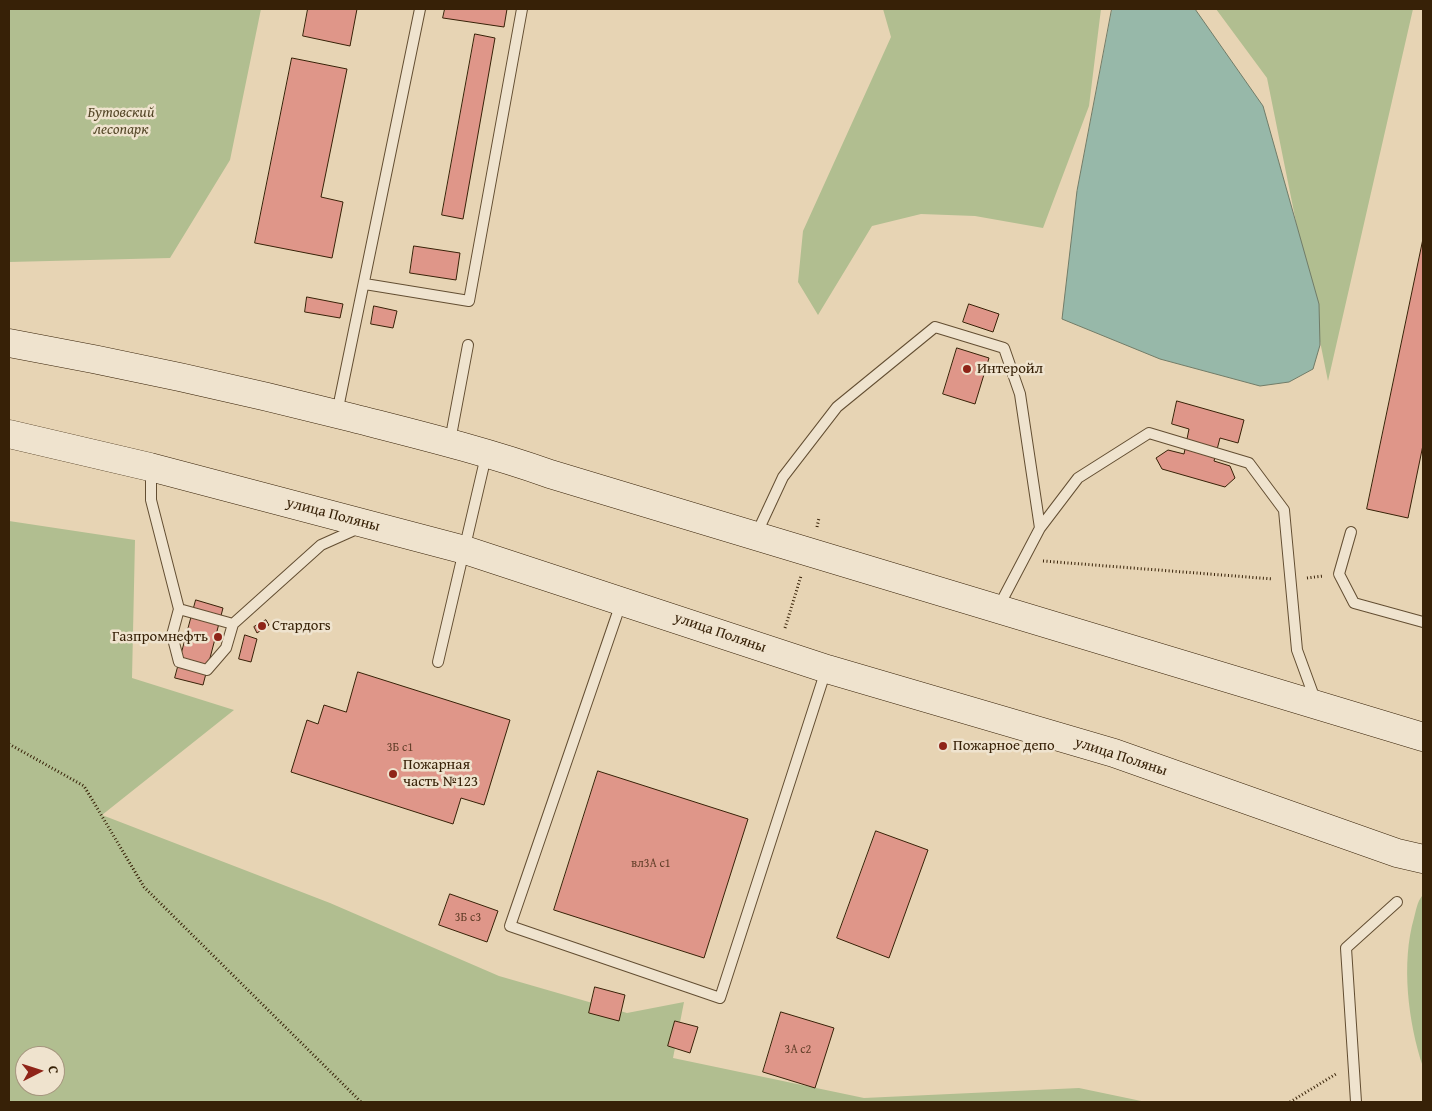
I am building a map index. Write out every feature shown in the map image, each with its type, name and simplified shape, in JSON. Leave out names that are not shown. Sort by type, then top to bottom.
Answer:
[{"type":"main road","points":[[9,344],[128,364],[487,452],[550,474],[1423,737]]},
{"type":"main road","name":"улица Поляны","points":[[9,434],[150,468],[465,550],[827,668],[1114,753],[1397,853],[1423,859]]},
{"type":"lane","points":[[337,414],[420,9]]},
{"type":"lane","points":[[365,284],[469,301],[522,9]]},
{"type":"lane","points":[[755,536],[784,477],[837,407],[935,327],[1004,348],[1020,394],[1040,528]]},
{"type":"lane","points":[[450,442],[468,345]]},
{"type":"lane","points":[[998,609],[1040,528],[1078,478],[1149,434],[1249,463],[1284,510],[1297,650],[1318,705]]},
{"type":"lane","points":[[438,662],[487,452]]},
{"type":"lane","points":[[150,468],[151,500],[179,609],[172,635],[179,662],[207,670],[226,648],[233,624],[321,545],[368,524]]},
{"type":"lane","points":[[1351,532],[1339,574],[1354,603],[1423,622]]},
{"type":"lane","points":[[622,600],[510,926],[720,998],[827,668]]},
{"type":"lane","points":[[179,609],[233,624]]},
{"type":"lane","points":[[1356,1102],[1346,948],[1397,902]]},
{"type":"path","points":[[777,652],[819,518]]},
{"type":"path","points":[[1024,559],[1291,580],[1339,574]]},
{"type":"path","points":[[9,744],[84,786],[144,887],[361,1102]]},
{"type":"path","points":[[1290,1102],[1354,1064]]},
{"type":"green space","name":"Бутовский лесопарк","points":[[9,9],[261,9],[230,160],[170,258],[9,262]]},
{"type":"green space","points":[[883,9],[1101,9],[1089,106],[1043,228],[975,216],[921,214],[872,226],[818,315],[798,282],[803,231],[891,37]]},
{"type":"green space","points":[[1216,9],[1413,9],[1328,381],[1267,78]]},
{"type":"green space","points":[[9,521],[135,540],[132,678],[234,710],[102,815],[330,903],[499,976],[627,1013],[684,1002],[673,1058],[864,1098],[1079,1088],[1146,1102],[9,1102]]},
{"type":"green space","points":[[1422,896],[1423,1067],[1413,1031],[1407,973],[1410,935],[1417,907]]},
{"type":"shaded area","points":[[1112,9],[1195,9],[1263,106],[1319,304],[1320,345],[1313,369],[1289,382],[1260,386],[1160,359],[1062,319],[1077,191]]},
{"type":"building","points":[[308,9],[357,9],[350,46],[303,36]]},
{"type":"building","points":[[445,9],[507,9],[504,27],[443,18]]},
{"type":"building","points":[[475,34],[495,38],[463,219],[442,215]]},
{"type":"building","points":[[292,58],[347,69],[321,197],[343,202],[332,258],[255,243]]},
{"type":"building","points":[[1423,239],[1423,445],[1408,518],[1367,509]]},
{"type":"building","points":[[414,246],[460,253],[456,280],[410,273]]},
{"type":"building","points":[[307,297],[343,304],[340,318],[305,312]]},
{"type":"building","points":[[969,304],[999,314],[993,332],[963,322]]},
{"type":"building","points":[[374,306],[397,311],[393,328],[371,324]]},
{"type":"building","points":[[957,348],[989,358],[975,404],[943,394]]},
{"type":"building","points":[[1177,401],[1244,420],[1238,443],[1220,438],[1214,461],[1230,466],[1235,478],[1225,487],[1162,469],[1156,458],[1168,450],[1184,454],[1189,429],[1172,424]]},
{"type":"building","points":[[196,600],[223,608],[203,685],[175,678]]},
{"type":"building","name":"Стардогs","points":[[266,620],[269,625],[257,633],[254,627]]},
{"type":"building","points":[[245,635],[257,639],[251,662],[239,659]]},
{"type":"building","points":[[358,672],[510,720],[484,805],[461,798],[453,824],[291,772],[307,720],[318,724],[324,705],[346,712]]},
{"type":"building","points":[[598,771],[748,819],[704,958],[554,910]]},
{"type":"building","points":[[876,831],[928,850],[889,958],[837,938]]},
{"type":"building","points":[[450,894],[498,911],[487,942],[439,925]]},
{"type":"building","points":[[595,987],[625,995],[619,1021],[589,1013]]},
{"type":"building","points":[[781,1012],[834,1028],[815,1088],[763,1072]]},
{"type":"building","points":[[675,1021],[698,1027],[690,1053],[668,1046]]},
{"type":"place","name":"Интеройл","points":[[967,369]]},
{"type":"place","name":"Стардогs","points":[[262,626]]},
{"type":"place","name":"Газпромнефть","points":[[218,637]]},
{"type":"place","name":"Пожарное депо","points":[[943,746]]},
{"type":"place","name":"Пожарная часть №123","points":[[393,774]]}]
